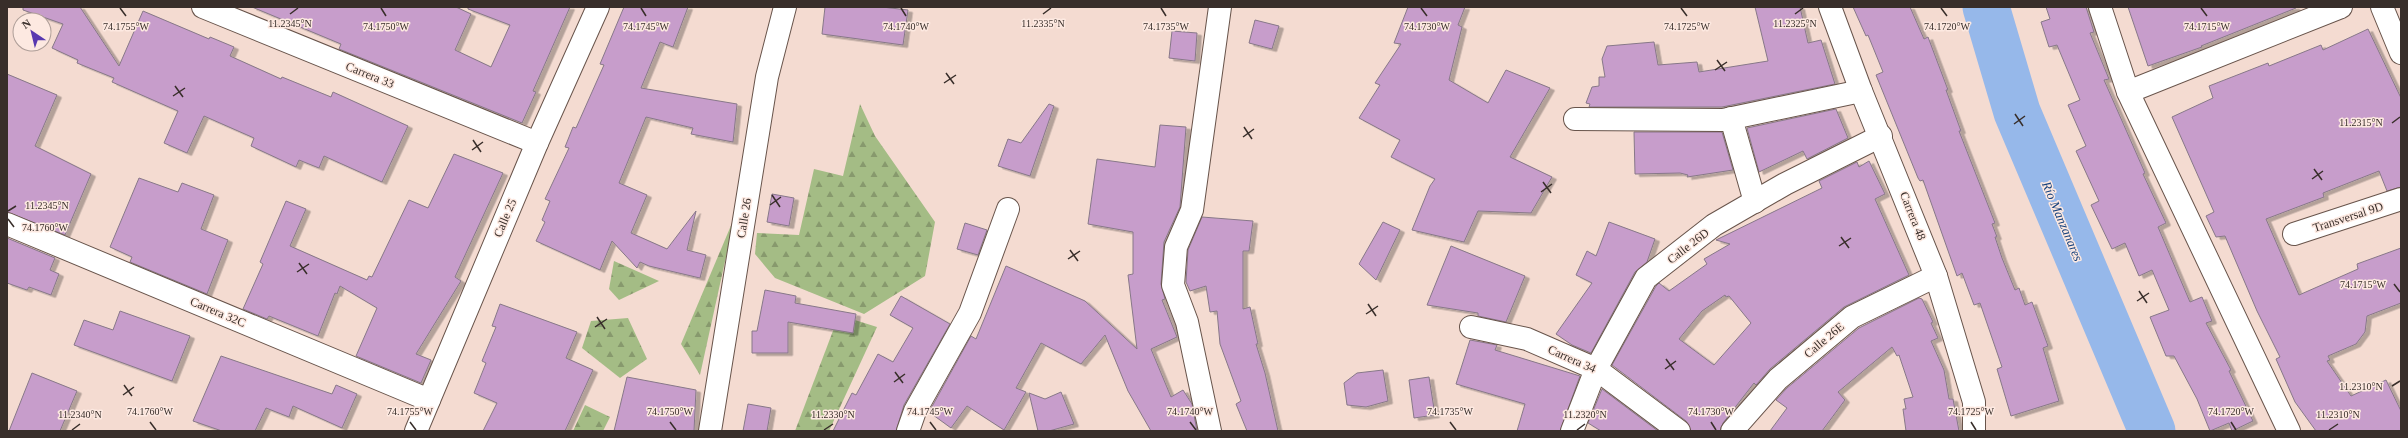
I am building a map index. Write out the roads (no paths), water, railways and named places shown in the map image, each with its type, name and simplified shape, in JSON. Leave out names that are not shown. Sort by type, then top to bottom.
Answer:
[{"type":"street","name":"Carrera 33","points":[[203,7],[537,143]]},
{"type":"street","name":"Calle 25","points":[[416,431],[537,143],[598,7]]},
{"type":"street","name":"Calle 26","points":[[710,431],[767,77],[785,7]]},
{"type":"street","points":[[1210,431],[1187,322],[1173,285],[1176,247],[1192,210],[1220,7]]},
{"type":"street","name":"Carrera 48","points":[[1830,7],[1861,91],[1881,136],[1936,276],[1974,402],[1974,431]]},
{"type":"street","points":[[2100,7],[2128,92],[2289,431]]},
{"type":"street","points":[[2128,92],[2341,7]]},
{"type":"street","points":[[2382,7],[2401,53]]},
{"type":"street","points":[[1575,119],[1651,120],[1731,118],[1861,91]]},
{"type":"street","points":[[1731,118],[1755,202]]},
{"type":"street","name":"Calle 26D","points":[[1572,431],[1596,369],[1646,278],[1714,225],[1881,136]]},
{"type":"street","name":"Transversal 9D","points":[[2294,234],[2401,199]]},
{"type":"street","points":[[908,431],[915,411],[970,313],[1008,210]]},
{"type":"street","name":"Carrera 32C","points":[[7,224],[429,400]]},
{"type":"street","name":"Calle 26E","points":[[1732,431],[1778,379],[1852,317],[1936,276]]},
{"type":"street","name":"Carrera 34","points":[[1471,328],[1527,339],[1596,369],[1679,431]]},
{"type":"waterway","name":"Río Manzanares","points":[[1986,7],[2017,112],[2152,431]]}]
